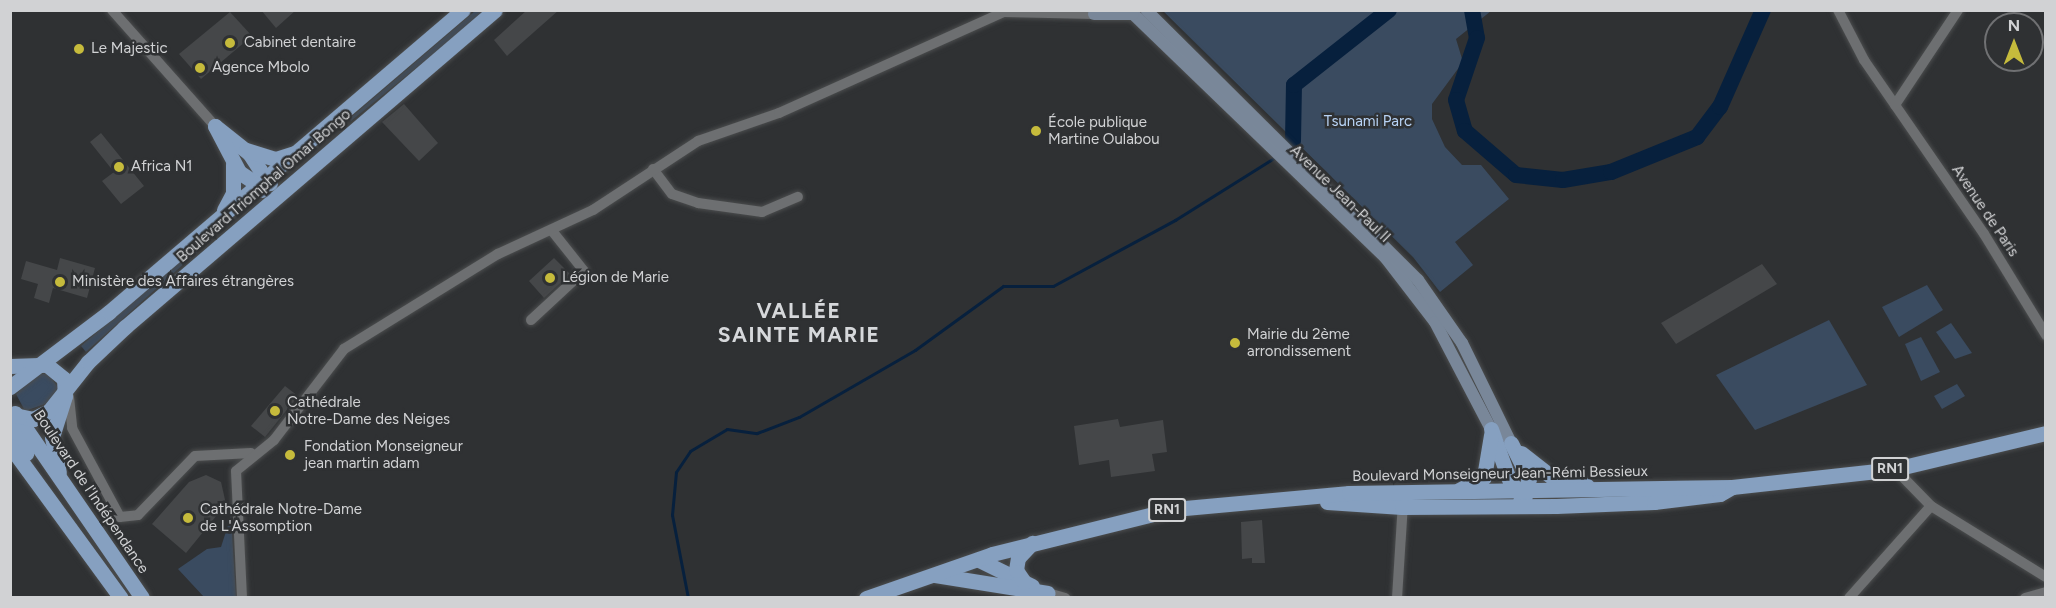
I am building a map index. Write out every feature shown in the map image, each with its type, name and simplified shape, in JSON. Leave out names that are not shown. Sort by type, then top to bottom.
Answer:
[{"type":"main road","name":"Boulevard Triomphal Omar Bongo","points":[[10,387],[73,341],[305,148],[462,10]]},
{"type":"main road","name":"Boulevard Triomphal Omar Bongo","points":[[68,392],[88,362],[146,309],[495,10]]},
{"type":"main road","name":"Avenue Jean-Paul II","points":[[1146,10],[1288,147],[1442,312],[1511,442]]},
{"type":"main road","points":[[1097,12],[1131,12]]},
{"type":"main road","name":"Avenue Jean-Paul II","points":[[1131,12],[1277,155],[1368,240],[1412,291],[1440,331],[1491,429]]},
{"type":"main road","points":[[214,126],[233,164],[250,180],[263,183],[283,180],[346,129],[377,112]]},
{"type":"main road","points":[[214,126],[246,150],[276,159],[305,148]]},
{"type":"main road","points":[[246,150],[263,183]]},
{"type":"main road","points":[[217,219],[232,197],[233,164]]},
{"type":"main road","points":[[146,309],[252,207],[263,183]]},
{"type":"main road","points":[[73,341],[88,362]]},
{"type":"main road","points":[[10,366],[38,365],[58,370],[68,392],[52,445],[64,490]]},
{"type":"main road","points":[[12,416],[37,419],[68,392]]},
{"type":"main road","points":[[12,416],[81,543]]},
{"type":"main road","name":"Boulevard de l'Indépendance","points":[[12,416],[142,597]]},
{"type":"main road","points":[[1440,494],[1471,487],[1484,477],[1491,429]]},
{"type":"main road","points":[[1491,429],[1524,495],[1545,503],[1630,502]]},
{"type":"main road","name":"Boulevard Monseigneur Jean-Rémi Bessieux","points":[[1406,503],[1440,494],[1524,495],[1732,487],[1895,469],[2046,433]]},
{"type":"main road","points":[[1511,442],[1539,469],[1566,483],[1659,489]]},
{"type":"main road","points":[[1406,503],[1515,503],[1524,495],[1529,478],[1511,442]]},
{"type":"main road","points":[[13,453],[121,597]]},
{"type":"main road","name":"Boulevard Monseigneur Jean-Rémi Bessieux","points":[[866,597],[929,574],[1032,543],[1174,509],[1305,498],[1406,503],[1630,502],[1720,494],[1732,487]]},
{"type":"main road","points":[[1017,584],[1018,558],[1032,543]]},
{"type":"main road","points":[[985,558],[988,573],[1048,593]]},
{"type":"main road","points":[[929,574],[1017,584]]},
{"type":"street","points":[[112,10],[214,126]]},
{"type":"street","name":"Avenue de Paris","points":[[1838,10],[1895,105],[2046,335]]},
{"type":"street","points":[[1895,105],[1959,10]]},
{"type":"street","points":[[242,597],[234,475],[263,448],[344,349],[498,254],[553,232],[698,141],[779,113],[1004,12],[1097,12]]},
{"type":"street","points":[[653,169],[672,194],[698,203],[762,212],[798,197]]},
{"type":"street","points":[[531,320],[584,271],[553,232]]},
{"type":"street","points":[[68,392],[70,422],[120,517],[138,515],[195,456],[263,448]]},
{"type":"street","points":[[1895,469],[1931,507],[2046,577]]},
{"type":"street","points":[[1397,597],[1406,503]]},
{"type":"street","points":[[1849,597],[1931,507]]},
{"type":"street","points":[[2025,597],[2046,592]]},
{"type":"street","points":[[1048,593],[1065,597]]},
{"type":"green space","points":[[475,11],[486,11],[351,121],[349,119]]},
{"type":"green space","name":"Tsunami Parc","points":[[1163,11],[1491,11],[1456,39],[1463,62],[1432,104],[1432,119],[1445,147],[1462,165],[1481,165],[1509,199],[1455,242],[1473,265],[1440,292],[1413,257]]},
{"type":"green space","points":[[194,248],[197,252],[86,352],[81,346]]},
{"type":"green space","points":[[1927,285],[1943,310],[1899,337],[1882,307]]},
{"type":"green space","points":[[1829,320],[1867,385],[1755,430],[1716,375]]},
{"type":"green space","points":[[1951,323],[1972,353],[1955,359],[1936,332]]},
{"type":"green space","points":[[1921,337],[1940,372],[1921,381],[1905,344]]},
{"type":"green space","points":[[37,374],[49,374],[58,388],[48,403],[25,411],[16,394]]},
{"type":"green space","points":[[1957,384],[1965,396],[1942,409],[1934,396]]},
{"type":"green space","points":[[231,516],[236,597],[204,597],[178,569],[207,549],[221,547]]},
{"type":"building","points":[[261,10],[296,10],[276,28]]},
{"type":"building","points":[[527,10],[559,10],[507,56],[494,40]]},
{"type":"building","points":[[230,12],[252,36],[201,79],[179,54]]},
{"type":"building","points":[[404,104],[438,143],[419,161],[382,122]]},
{"type":"building","name":"Africa N1","points":[[101,133],[144,186],[121,204],[102,181],[114,172],[90,142]]},
{"type":"building","name":"Ministère des Affaires étrangères","points":[[60,258],[95,268],[87,298],[53,288],[49,303],[34,298],[38,284],[21,279],[26,261],[57,270]]},
{"type":"building","name":"Légion de Marie","points":[[554,258],[570,274],[544,298],[529,281]]},
{"type":"building","points":[[1762,264],[1777,284],[1676,344],[1661,323]]},
{"type":"building","name":"Cathédrale Notre-Dame des Neiges","points":[[285,386],[298,396],[265,437],[251,426]]},
{"type":"building","points":[[1118,419],[1120,427],[1163,420],[1167,452],[1152,454],[1155,471],[1111,477],[1109,460],[1079,465],[1074,426]]},
{"type":"building","name":"Cathédrale Notre-Dame de L'Assomption","points":[[206,475],[221,482],[226,504],[186,553],[152,524],[189,482]]},
{"type":"building","points":[[1262,520],[1265,563],[1252,563],[1252,558],[1242,559],[1241,522]]},
{"type":"waterway","points":[[1293,141],[1294,85],[1389,10]]},
{"type":"waterway","points":[[1472,10],[1477,38],[1456,100],[1465,131],[1516,175],[1563,180],[1611,172],[1697,137],[1720,107],[1763,10]]},
{"type":"waterway","points":[[688,598],[672,515],[676,472],[690,451],[727,429],[757,433],[799,417],[915,350],[1003,286],[1053,286],[1175,220],[1277,156]]},
{"type":"place","name":"Cabinet dentaire","points":[[230,43]]},
{"type":"place","name":"Le Majestic","points":[[79,49]]},
{"type":"place","name":"Agence Mbolo","points":[[200,68]]},
{"type":"place","name":"École publique Martine Oulabou","points":[[1036,131]]},
{"type":"place","name":"Africa N1","points":[[119,167]]},
{"type":"place","name":"Légion de Marie","points":[[550,278]]},
{"type":"place","name":"Ministère des Affaires étrangères","points":[[60,282]]},
{"type":"place","name":"Mairie du 2ème arrondissement","points":[[1235,343]]},
{"type":"place","name":"Cathédrale Notre-Dame des Neiges","points":[[275,411]]},
{"type":"place","name":"Fondation Monseigneur jean martin adam","points":[[290,455]]},
{"type":"place","name":"Cathédrale Notre-Dame de L'Assomption","points":[[188,518]]},
{"type":"district","name":"VALLÉE SAINTE MARIE","points":[[799,323]]}]
